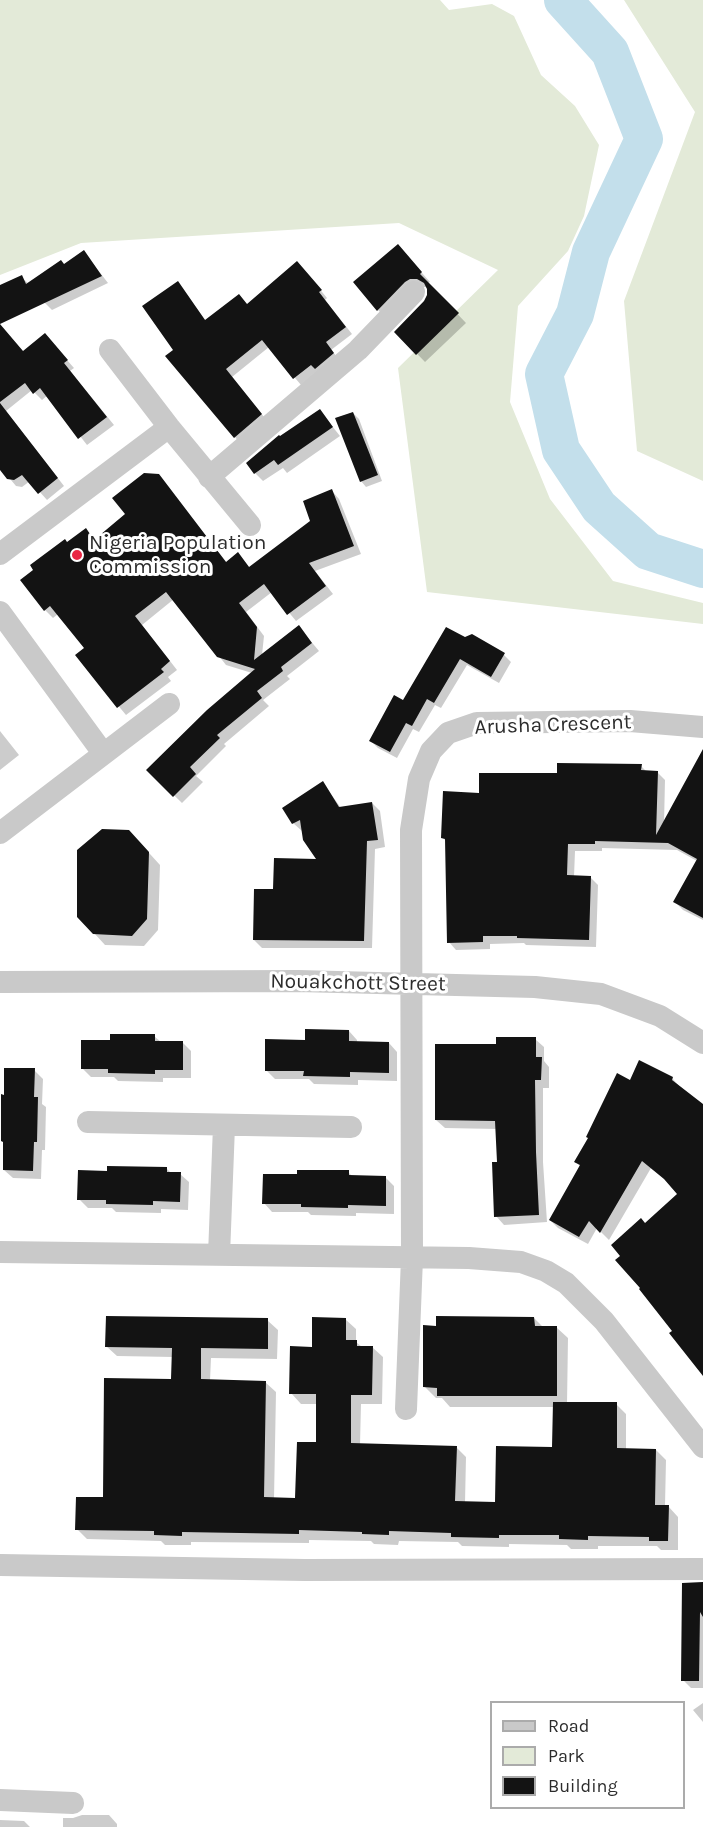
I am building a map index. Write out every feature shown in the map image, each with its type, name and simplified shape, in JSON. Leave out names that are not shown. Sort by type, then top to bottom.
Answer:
[{"type":"street","points":[[209,477],[358,350],[414,292]]},
{"type":"street","points":[[110,350],[169,428],[250,525]]},
{"type":"street","points":[[0,554],[169,428]]},
{"type":"street","points":[[0,612],[104,753]]},
{"type":"street","points":[[0,833],[169,704]]},
{"type":"street","name":"Arusha Crescent","points":[[406,1409],[412,1258],[411,830],[419,779],[431,751],[448,733],[477,723],[630,721],[703,727]]},
{"type":"street","name":"Nouakchott Street","points":[[0,982],[298,981],[535,987],[601,993],[660,1016],[703,1043]]},
{"type":"street","points":[[88,1122],[351,1127]]},
{"type":"street","points":[[219,1255],[224,1126]]},
{"type":"street","points":[[0,1252],[469,1258],[521,1262],[546,1271],[566,1282],[604,1321],[703,1447]]},
{"type":"street","points":[[0,1564],[305,1570],[703,1569]]},
{"type":"street","points":[[0,1800],[73,1803]]},
{"type":"green space","points":[[0,0],[440,0],[449,10],[492,4],[514,16],[541,75],[575,106],[599,145],[584,216],[568,251],[518,306],[510,402],[550,499],[613,581],[703,603],[703,624],[427,592],[398,368],[498,270],[399,223],[81,243],[0,275]]},
{"type":"green space","points":[[624,0],[703,0],[703,481],[637,451],[624,301],[695,112]]},
{"type":"building","points":[[398,244],[422,272],[420,274],[459,313],[416,355],[394,332],[424,301],[427,289],[424,283],[417,279],[410,279],[377,311],[353,282]]},
{"type":"building","points":[[84,250],[102,276],[0,324],[0,285],[22,275],[26,284],[61,260],[64,264]]},
{"type":"building","points":[[297,261],[322,290],[319,292],[346,327],[326,342],[334,353],[315,369],[311,365],[293,379],[262,340],[226,369],[262,414],[234,438],[165,356],[173,350],[142,306],[178,281],[205,320],[239,294],[247,304]]},
{"type":"building","points":[[0,324],[23,351],[45,333],[68,360],[64,363],[107,417],[78,439],[40,388],[33,394],[25,383],[0,402]]},
{"type":"building","points":[[0,403],[58,478],[38,494],[22,475],[14,480],[7,479],[0,470]]},
{"type":"building","points":[[320,409],[333,427],[278,465],[274,460],[254,474],[246,463],[279,435]]},
{"type":"building","points":[[353,412],[378,475],[360,482],[335,418]]},
{"type":"building","points":[[144,473],[159,474],[226,562],[238,552],[249,567],[310,521],[303,501],[332,489],[354,546],[309,563],[326,586],[287,615],[264,584],[239,603],[257,627],[254,660],[299,625],[312,643],[281,667],[283,671],[257,691],[262,698],[217,735],[220,738],[190,767],[196,774],[173,797],[146,770],[207,710],[255,669],[217,657],[166,592],[135,616],[170,661],[161,669],[164,672],[117,708],[75,655],[84,648],[50,606],[44,611],[20,580],[33,570],[30,565],[65,539],[67,542],[86,528],[94,540],[125,514],[112,498]]},
{"type":"building","points":[[446,627],[465,637],[472,634],[505,653],[491,677],[460,659],[434,703],[427,699],[412,726],[406,723],[390,752],[369,741],[394,695],[403,700]]},
{"type":"building","points":[[703,749],[703,918],[673,902],[697,859],[668,843],[595,841],[595,844],[568,844],[567,875],[591,876],[589,940],[483,936],[483,942],[447,943],[445,839],[441,838],[443,791],[479,793],[479,773],[557,773],[557,763],[642,764],[641,770],[658,771],[656,835]]},
{"type":"building","points":[[323,781],[339,807],[372,802],[378,840],[367,841],[364,941],[253,940],[254,889],[273,889],[274,858],[316,859],[303,840],[300,820],[292,824],[282,808]]},
{"type":"building","points":[[102,829],[129,830],[149,852],[147,919],[132,936],[93,934],[77,917],[77,850]]},
{"type":"building","points":[[305,1029],[349,1030],[349,1041],[389,1042],[389,1073],[350,1072],[350,1077],[303,1076],[304,1071],[265,1071],[265,1039],[305,1040]]},
{"type":"building","points":[[110,1034],[155,1034],[155,1041],[183,1041],[183,1070],[155,1070],[155,1074],[108,1073],[108,1069],[81,1069],[81,1040],[110,1040]]},
{"type":"building","points":[[496,1037],[536,1037],[536,1057],[542,1057],[541,1080],[535,1080],[539,1215],[494,1217],[492,1162],[497,1162],[495,1121],[435,1120],[435,1044],[496,1044]]},
{"type":"building","points":[[639,1060],[673,1077],[672,1080],[703,1104],[703,1376],[669,1333],[672,1331],[640,1288],[615,1260],[620,1256],[611,1245],[641,1218],[645,1223],[677,1194],[664,1179],[642,1161],[600,1233],[589,1221],[579,1237],[549,1220],[580,1165],[574,1162],[588,1138],[586,1137],[617,1073],[630,1080]]},
{"type":"building","points":[[4,1068],[35,1068],[34,1097],[38,1097],[37,1142],[34,1142],[33,1171],[3,1170],[1,1094],[4,1095]]},
{"type":"building","points":[[107,1166],[167,1167],[167,1172],[181,1172],[180,1202],[153,1201],[153,1205],[106,1204],[106,1200],[77,1200],[78,1170],[107,1171]]},
{"type":"building","points":[[297,1170],[349,1170],[349,1175],[386,1176],[386,1206],[348,1205],[348,1208],[301,1207],[301,1204],[262,1204],[263,1174],[297,1174]]},
{"type":"building","points":[[106,1316],[268,1318],[268,1349],[201,1348],[201,1379],[266,1381],[264,1497],[295,1498],[297,1442],[316,1442],[316,1394],[289,1394],[290,1346],[312,1347],[312,1317],[346,1318],[346,1340],[357,1340],[357,1346],[373,1346],[372,1395],[351,1395],[351,1443],[457,1446],[455,1501],[495,1502],[496,1446],[552,1447],[553,1402],[617,1402],[617,1448],[656,1449],[655,1505],[669,1505],[668,1541],[649,1541],[649,1537],[588,1536],[588,1540],[559,1539],[559,1535],[499,1535],[499,1538],[451,1537],[451,1533],[389,1531],[389,1535],[299,1530],[299,1534],[182,1532],[182,1536],[154,1535],[154,1531],[75,1530],[76,1497],[103,1497],[104,1378],[171,1379],[172,1348],[105,1347]]},
{"type":"building","points":[[436,1316],[534,1317],[535,1326],[557,1326],[557,1396],[437,1396],[437,1388],[423,1387],[423,1325],[436,1326]]},
{"type":"building","points":[[703,1582],[699,1681],[681,1681],[682,1583]]},
{"type":"waterway","points":[[563,0],[610,52],[644,139],[591,252],[575,314],[544,374],[561,450],[599,507],[648,551],[703,569]]},
{"type":"place","name":"Nigeria Population Commission","points":[[77,555]]}]
